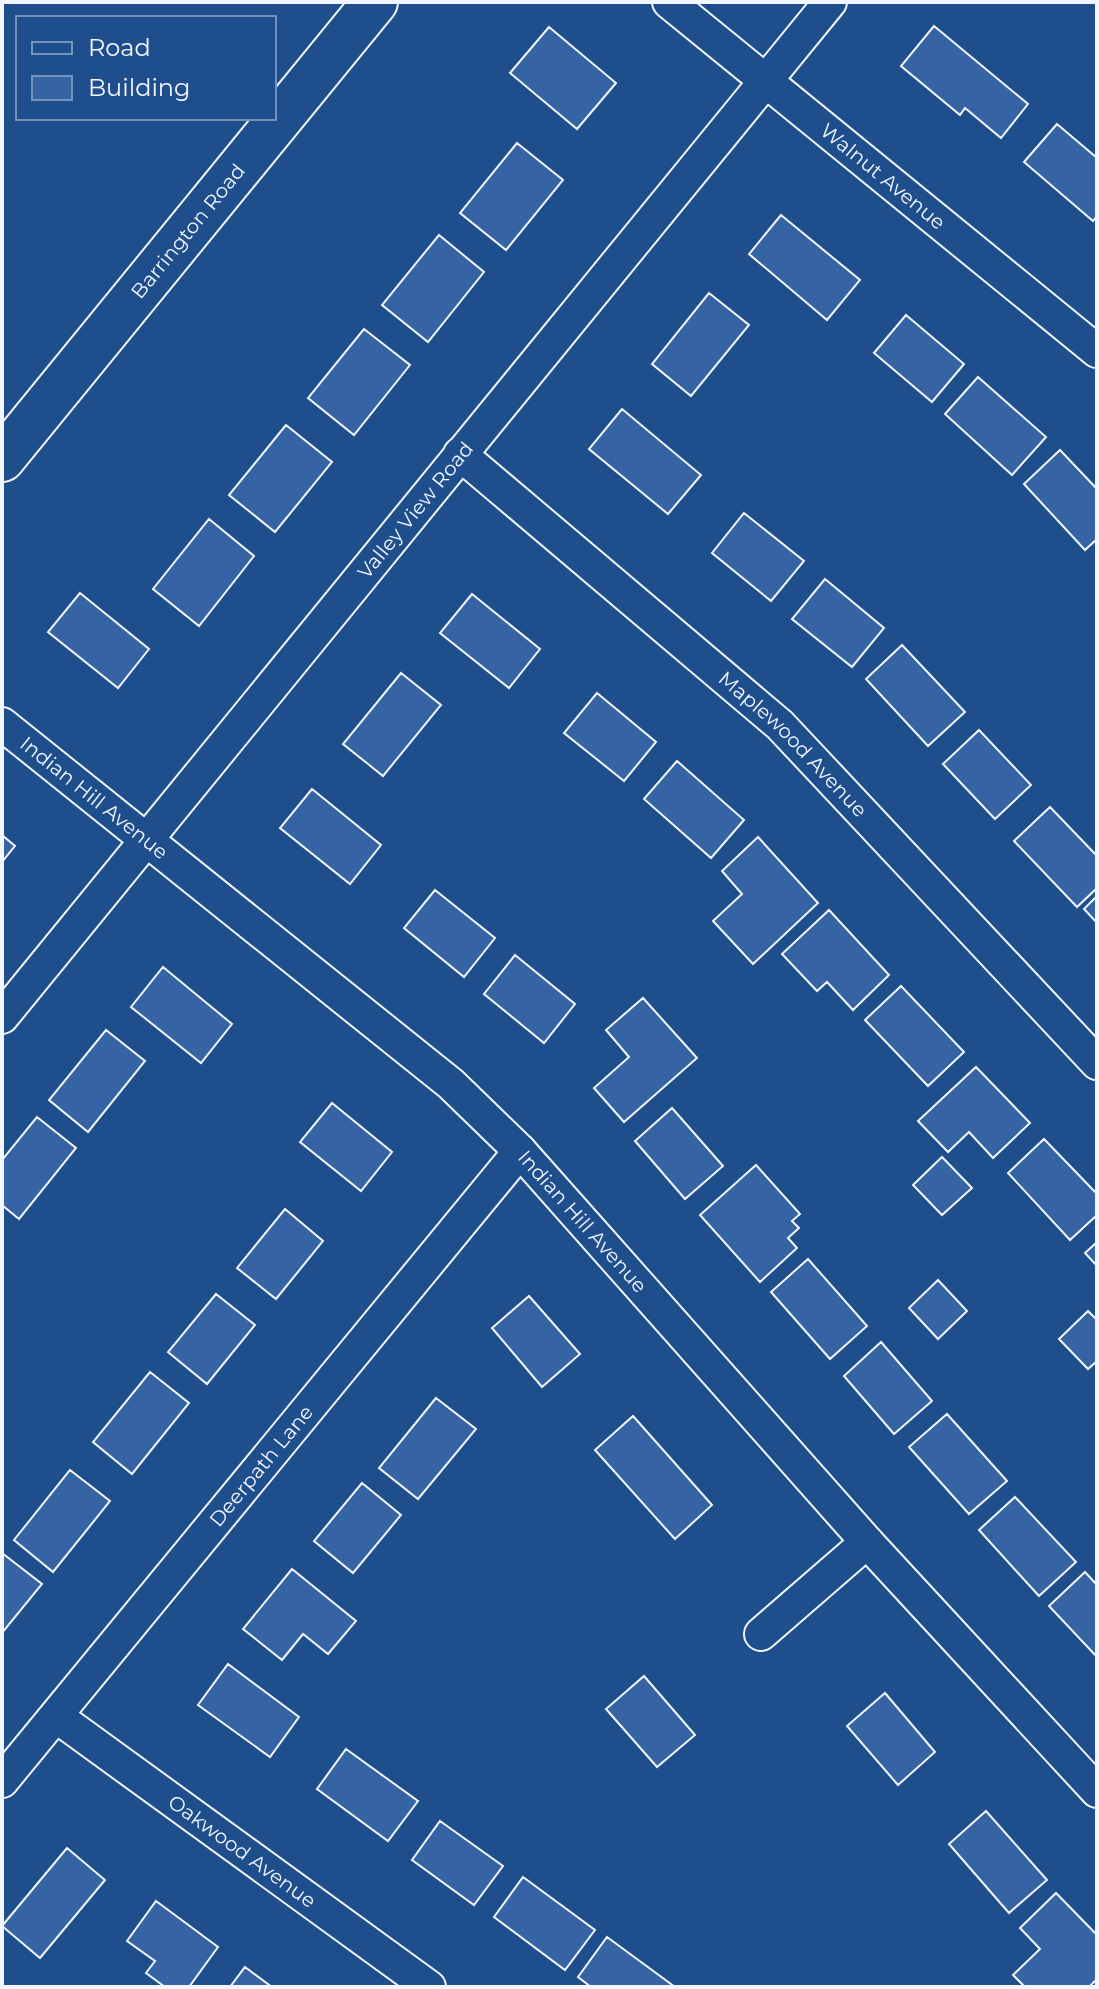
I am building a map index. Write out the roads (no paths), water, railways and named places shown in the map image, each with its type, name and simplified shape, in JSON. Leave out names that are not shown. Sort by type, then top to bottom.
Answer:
[{"type":"main road","name":"Barrington Road","points":[[2,459],[375,2]]},
{"type":"street","name":"Walnut Avenue","points":[[669,2],[1097,351]]},
{"type":"street","name":"Valley View Road","points":[[2,1017],[830,2]]},
{"type":"street","name":"Maplewood Avenue","points":[[460,454],[780,725],[1097,1063]]},
{"type":"street","name":"Indian Hill Avenue","points":[[2,724],[147,837],[451,1084],[520,1151],[867,1542],[1097,1791]]},
{"type":"street","name":"Deerpath Lane","points":[[2,1781],[520,1151]]},
{"type":"street","points":[[761,1634],[867,1542]]},
{"type":"street","name":"Oakwood Avenue","points":[[56,1716],[429,1987]]}]
